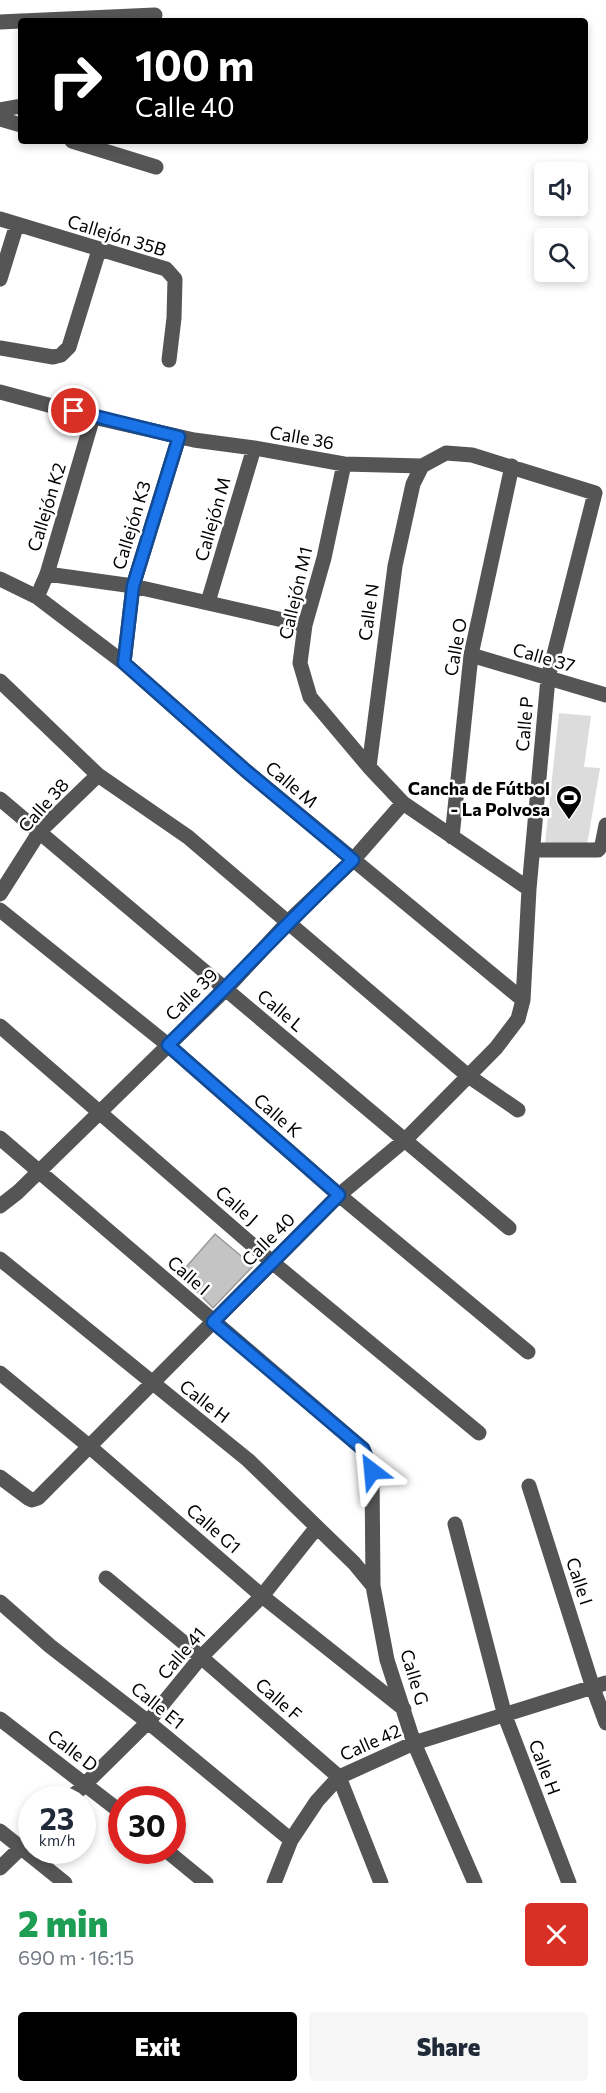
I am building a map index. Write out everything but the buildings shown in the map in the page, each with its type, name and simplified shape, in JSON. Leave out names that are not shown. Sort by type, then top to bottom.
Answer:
[{"type":"street","points":[[88,18],[155,15]]},
{"type":"street","points":[[0,22],[18,21]]},
{"type":"street","points":[[0,110],[18,107]]},
{"type":"street","points":[[0,119],[18,125]]},
{"type":"street","points":[[82,144],[156,167]]},
{"type":"street","name":"Callejón 35B","points":[[0,219],[166,270],[175,279],[174,318],[169,360]]},
{"type":"street","points":[[0,279],[17,224]]},
{"type":"street","points":[[0,348],[53,357],[61,355],[69,347],[99,250]]},
{"type":"street","name":"Calle 36","points":[[0,392],[179,437],[344,464],[422,466],[446,453],[472,455],[595,493]]},
{"type":"street","name":"Callejón K2","points":[[47,573],[93,417]]},
{"type":"street","name":"Callejón K3","points":[[124,663],[133,586],[179,437]]},
{"type":"street","name":"Callejón M","points":[[208,602],[254,448]]},
{"type":"street","name":"Callejón M1","points":[[344,464],[324,558],[305,625],[300,663],[310,697],[369,767],[403,803],[529,889]]},
{"type":"street","name":"Calle N","points":[[369,767],[395,566],[412,484],[422,466]]},
{"type":"street","name":"Calle O","points":[[452,837],[471,656],[512,466]]},
{"type":"street","name":"Calle P","points":[[524,1000],[529,889],[548,678],[595,493]]},
{"type":"street","points":[[37,597],[47,573],[133,586],[305,625]]},
{"type":"street","name":"Calle M","points":[[0,579],[37,597],[124,663],[245,770],[524,1000]]},
{"type":"street","name":"Calle 37","points":[[471,656],[606,695]]},
{"type":"street","points":[[0,681],[98,775],[188,837],[467,1076],[518,1110]]},
{"type":"street","name":"Calle 38","points":[[0,894],[40,831],[98,775]]},
{"type":"street","name":"Calle L","points":[[0,799],[509,1228]]},
{"type":"street","name":"Calle 39","points":[[0,1206],[39,1171],[226,988],[288,922],[353,860],[403,803]]},
{"type":"street","points":[[533,850],[598,850],[602,845],[606,825]]},
{"type":"street","name":"Calle K","points":[[0,910],[168,1045],[339,1195],[528,1352]]},
{"type":"street","name":"Calle 40","points":[[0,1477],[32,1500],[38,1498],[339,1195],[405,1140],[495,1048],[518,1019],[524,1000]]},
{"type":"street","name":"Calle J","points":[[0,1026],[272,1262],[479,1433]]},
{"type":"street","name":"Calle I","points":[[0,1138],[363,1449],[372,1471]]},
{"type":"street","name":"Calle H","points":[[0,1259],[248,1460],[354,1563],[373,1586]]},
{"type":"street","name":"Calle G1","points":[[0,1373],[90,1447],[262,1596],[404,1710]]},
{"type":"street","name":"Calle G","points":[[372,1471],[373,1586],[387,1660],[414,1743],[475,1883]]},
{"type":"street","name":"Calle I","points":[[529,1486],[599,1686],[606,1723]]},
{"type":"street","name":"Calle H","points":[[455,1524],[505,1716],[569,1883]]},
{"type":"street","name":"Calle 41","points":[[86,1784],[148,1722],[201,1657],[262,1596],[316,1527]]},
{"type":"street","name":"Calle F","points":[[106,1578],[339,1777],[381,1883]]},
{"type":"street","name":"Calle E1","points":[[0,1602],[50,1646],[148,1722],[291,1840]]},
{"type":"street","name":"Calle 42","points":[[274,1883],[291,1840],[317,1801],[339,1777],[414,1743],[599,1686]]},
{"type":"street","name":"Calle D","points":[[0,1719],[108,1802]]},
{"type":"street","points":[[0,1831],[18,1839]]},
{"type":"street","points":[[0,1868],[18,1851]]},
{"type":"street","points":[[46,1864],[65,1883]]},
{"type":"street","points":[[183,1864],[206,1883]]},
{"type":"shaded area","points":[[559,713],[591,716],[584,767],[600,768],[587,845],[545,844]]},
{"type":"place","name":"Cancha de Fútbol - La Polvosa","points":[[569,821]]},
{"type":"route","points":[[74,411],[179,437],[133,586],[124,663],[245,770],[353,860],[288,922],[168,1045],[339,1195],[213,1322],[363,1449],[372,1471]]}]
